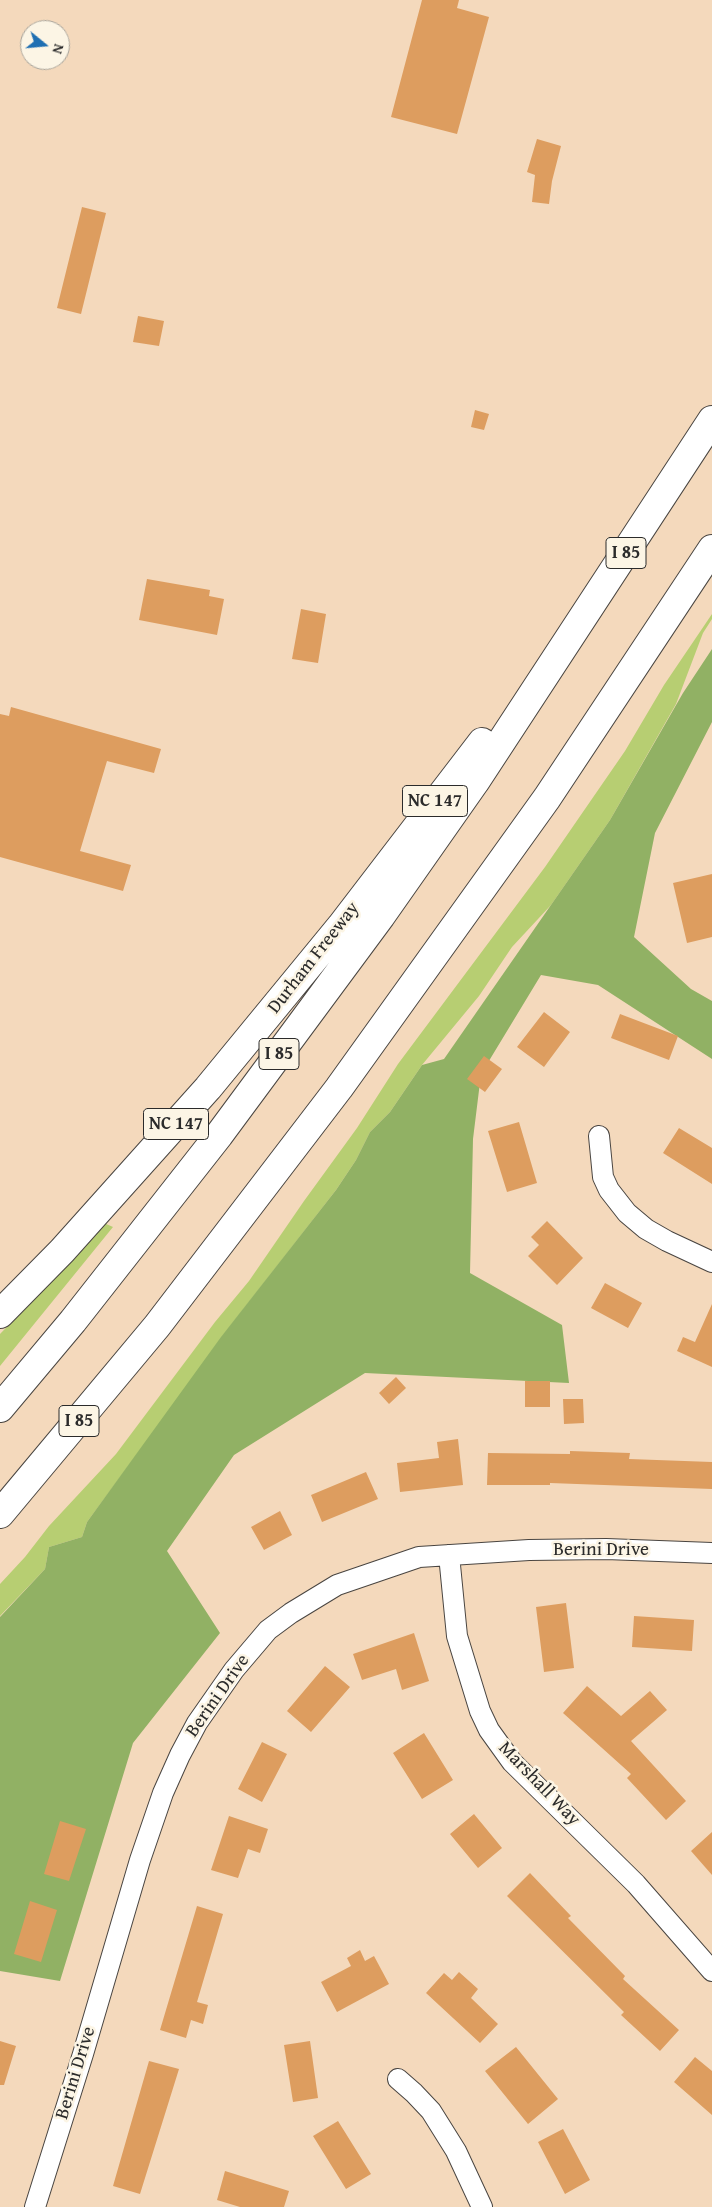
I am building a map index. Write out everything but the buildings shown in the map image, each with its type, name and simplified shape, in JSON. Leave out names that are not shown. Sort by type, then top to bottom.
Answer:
[{"type":"highway","name":"I 85","points":[[0,1408],[153,1220],[269,1068],[386,908],[540,686],[712,420]]},
{"type":"highway","name":"I 85","points":[[0,1514],[151,1334],[339,1088],[547,798],[712,549]]},
{"type":"highway","name":"Durham Freeway","points":[[0,1314],[62,1251],[208,1088],[341,926],[484,740],[540,686]]},
{"type":"street","points":[[599,1136],[603,1177],[609,1190],[623,1207],[646,1228],[712,1262]]},
{"type":"street","name":"Berini Drive","points":[[35,2207],[83,2054],[140,1860],[163,1792],[197,1722],[258,1641],[290,1612],[337,1585],[369,1572],[419,1557],[529,1550],[606,1549],[712,1553]]},
{"type":"street","name":"Marshall Way","points":[[449,1555],[457,1636],[480,1712],[489,1730],[512,1762],[636,1884],[712,1971]]},
{"type":"street","points":[[398,2079],[431,2111],[456,2150],[482,2207]]},
{"type":"green space","points":[[712,614],[712,619],[703,633],[676,704],[610,820],[551,905],[512,947],[479,996],[422,1065],[390,1112],[370,1132],[356,1160],[336,1190],[221,1338],[87,1522],[82,1537],[49,1547],[45,1569],[0,1616],[0,1584],[25,1557],[49,1526],[116,1454],[215,1322],[249,1281],[357,1128],[398,1064],[545,867],[625,751],[664,685]]},
{"type":"green space","points":[[712,649],[712,722],[655,833],[634,937],[691,989],[712,1001],[712,1059],[598,985],[541,975],[481,1074],[473,1139],[470,1273],[562,1325],[569,1383],[365,1373],[234,1455],[167,1551],[220,1633],[133,1743],[60,1981],[0,1971],[0,1617],[45,1569],[49,1547],[82,1537],[87,1522],[221,1337],[336,1190],[356,1160],[370,1132],[390,1112],[422,1065],[444,1059],[610,820],[683,693]]},
{"type":"green space","points":[[104,1223],[113,1227],[0,1366],[0,1334],[72,1260]]}]
